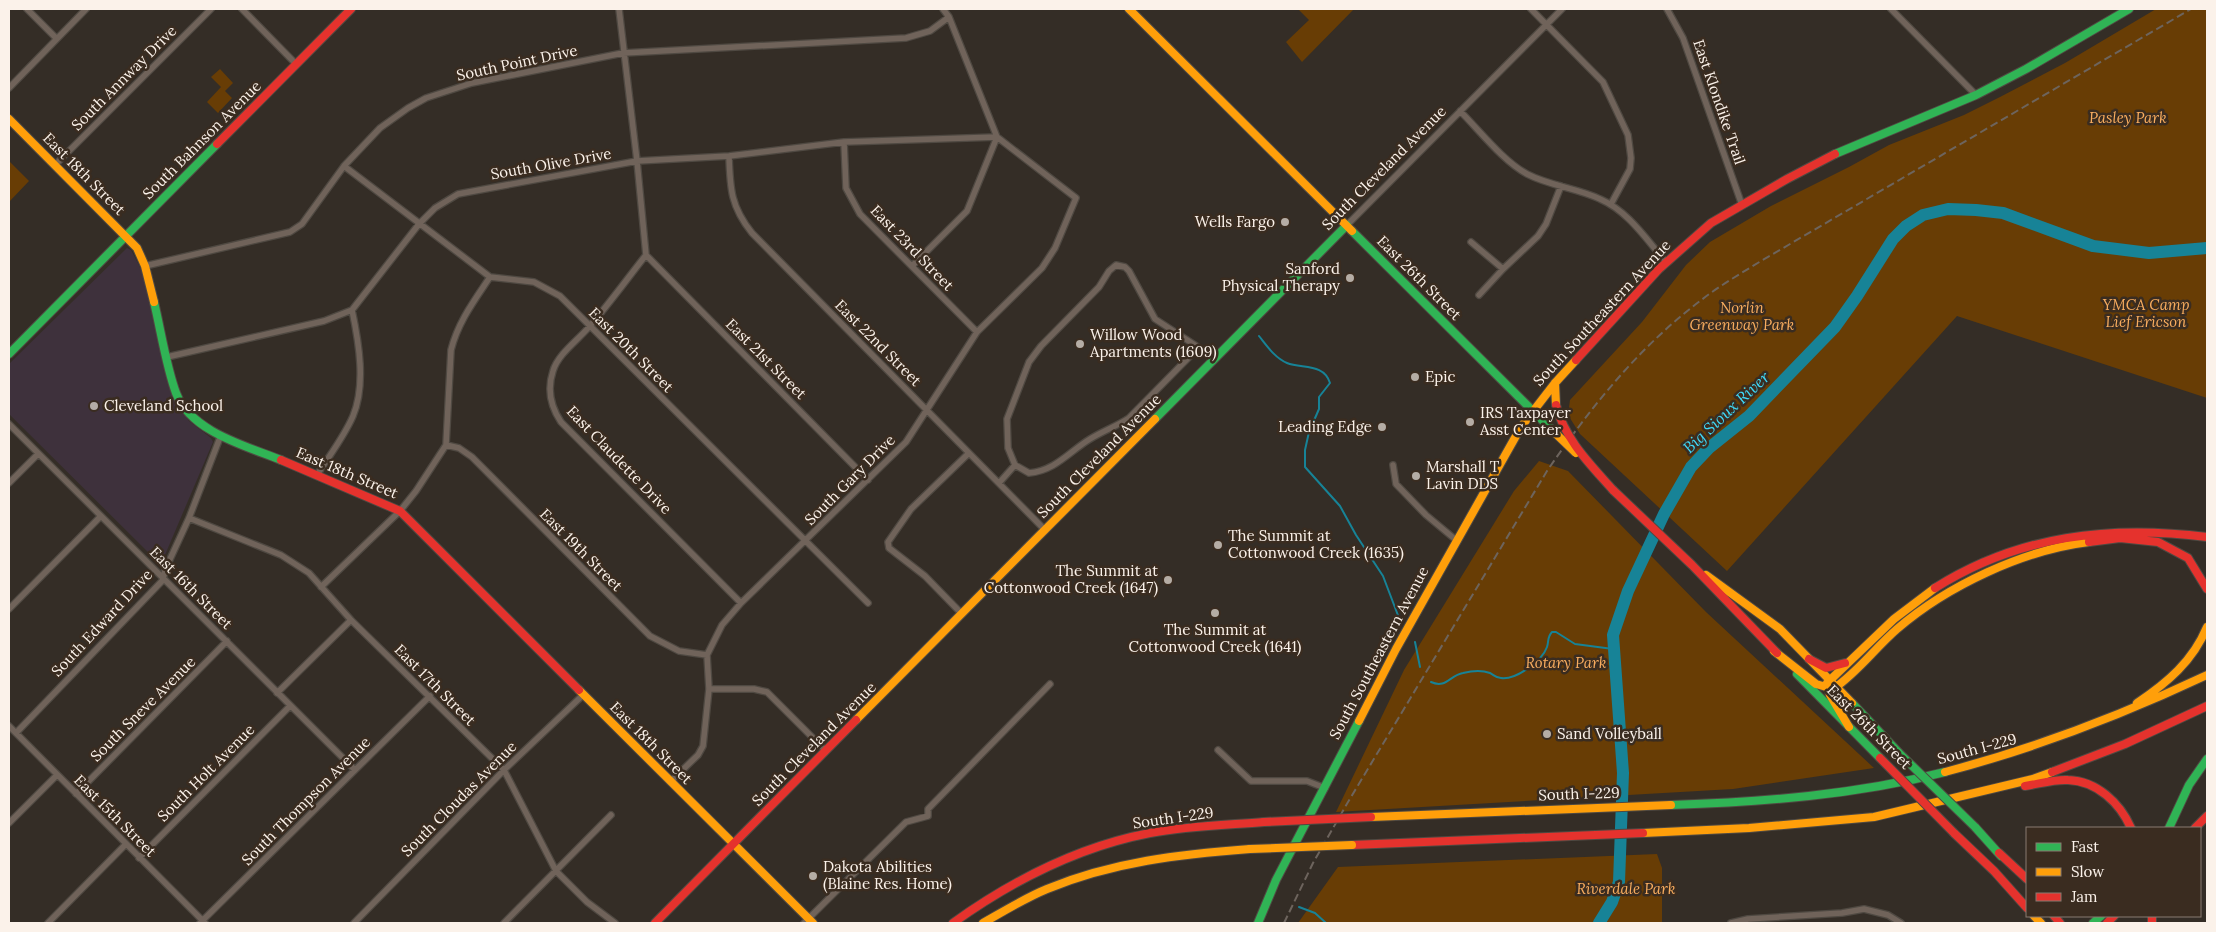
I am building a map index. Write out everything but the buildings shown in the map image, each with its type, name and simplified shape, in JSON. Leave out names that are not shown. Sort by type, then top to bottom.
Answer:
[{"type":"main road","name":"South Bahnson Avenue","points":[[9,354],[351,9]]},
{"type":"main road","name":"East 26th Street","points":[[1129,9],[1532,411],[1692,565],[1774,651],[1994,871],[2026,907]]},
{"type":"main road","name":"South Southeastern Avenue","points":[[1258,923],[1276,880],[1396,649],[1517,432],[1555,383],[1666,262],[1698,233],[1742,205],[1850,147],[1976,95],[2026,69],[2128,9]]},
{"type":"main road","name":"East 18th Street","points":[[9,119],[126,235],[141,256],[176,393],[181,403],[195,420],[221,435],[400,510],[733,844],[808,922]]},
{"type":"main road","name":"South Cleveland Avenue","points":[[655,923],[1347,225]]},
{"type":"main road","points":[[1555,383],[1556,405],[1560,421],[1568,436],[1612,490]]},
{"type":"main road","points":[[1849,726],[1826,689],[1826,683],[1891,621],[1936,588],[1975,567],[2012,551],[2058,538],[2118,531],[2166,531],[2207,537]]},
{"type":"main road","points":[[1774,651],[1816,684],[1826,689],[1833,689],[1838,687],[1899,626],[1930,603],[1986,572],[2045,551],[2070,545],[2134,539],[2158,542],[2183,553],[2196,567],[2207,589]]},
{"type":"main road","name":"East 26th Street","points":[[1692,565],[1749,604],[1780,629],[1838,687],[1899,753],[1975,827],[2026,884]]},
{"type":"main road","points":[[2088,729],[2137,703],[2160,687],[2188,660],[2200,643],[2207,627]]},
{"type":"main road","points":[[1810,659],[1826,668],[1841,665],[1852,658]]},
{"type":"main road","name":"South I-229","points":[[954,923],[998,892],[1032,873],[1112,842],[1169,830],[1264,822],[1795,798],[1889,784],[1974,766],[2088,729],[2153,702],[2207,675]]},
{"type":"main road","points":[[983,923],[1011,906],[1049,888],[1111,867],[1166,856],[1250,849],[1791,826],[1874,817],[1972,794],[2064,768],[2125,744],[2207,706]]},
{"type":"main road","points":[[2169,827],[2189,785],[2207,759]]},
{"type":"main road","points":[[1972,794],[2068,780],[2079,782],[2096,788],[2114,802],[2123,811],[2131,827]]},
{"type":"main road","points":[[2196,827],[2207,816]]},
{"type":"main road","points":[[1999,853],[2026,877]]},
{"type":"street","points":[[27,9],[56,38]]},
{"type":"street","points":[[9,88],[86,9]]},
{"type":"street","name":"South Annway Drive","points":[[55,166],[211,9]]},
{"type":"street","points":[[242,9],[296,64]]},
{"type":"street","points":[[618,9],[637,162],[646,255]]},
{"type":"street","points":[[912,266],[967,211],[997,137],[949,17],[943,9]]},
{"type":"street","points":[[1531,9],[1603,82],[1628,134],[1631,158],[1630,169],[1612,204]]},
{"type":"street","name":"South Cleveland Avenue","points":[[1347,225],[1562,9]]},
{"type":"street","name":"East Klondike Trail","points":[[1667,9],[1684,38],[1742,205]]},
{"type":"street","points":[[1891,9],[1976,95]]},
{"type":"street","name":"South Point Drive","points":[[145,266],[290,232],[302,224],[344,166],[380,128],[426,98],[472,83],[623,53],[906,38],[930,31],[949,17]]},
{"type":"street","points":[[1460,111],[1511,162],[1526,173],[1575,189],[1612,204],[1666,262]]},
{"type":"street","name":"South Olive Drive","points":[[352,310],[419,224],[440,205],[458,194],[637,162],[729,156],[844,142],[997,137]]},
{"type":"street","name":"South Gary Drive","points":[[670,782],[698,755],[703,746],[709,689],[707,655],[722,625],[741,603],[806,542],[906,442],[977,332],[1042,268],[1054,248],[1076,198],[997,137]]},
{"type":"street","name":"East 23rd Street","points":[[844,142],[846,188],[851,201],[860,214],[977,332]]},
{"type":"street","name":"East 22nd Street","points":[[729,156],[731,194],[743,222],[1045,530]]},
{"type":"street","points":[[321,587],[400,510],[416,491],[446,445],[451,350],[464,314],[490,277],[344,166]]},
{"type":"street","points":[[1479,295],[1538,236],[1546,224],[1561,186]]},
{"type":"street","points":[[1471,242],[1503,269]]},
{"type":"street","name":"East Claudette Drive","points":[[646,255],[553,370],[550,394],[555,414],[741,603]]},
{"type":"street","name":"East 21st Street","points":[[646,255],[868,480]]},
{"type":"street","points":[[1198,348],[1129,418],[1091,439],[1062,461],[1033,472],[1025,471],[1015,465],[1008,448],[1007,419],[1029,362],[1041,346],[1099,287],[1116,265],[1125,266],[1129,271],[1155,319],[1198,348],[1213,360]]},
{"type":"street","name":"East 20th Street","points":[[490,277],[534,282],[560,296],[868,603]]},
{"type":"street","points":[[167,357],[324,321],[352,310],[358,337],[359,391],[356,407],[345,430],[317,475]]},
{"type":"street","name":"East 16th Street","points":[[9,424],[355,770]]},
{"type":"street","name":"South Edward Drive","points":[[16,732],[163,580],[165,570],[189,518],[221,435]]},
{"type":"street","name":"East 19th Street","points":[[446,445],[459,448],[472,457],[650,636],[679,651],[707,655]]},
{"type":"street","points":[[962,614],[925,576],[889,548],[888,542],[914,506],[969,453]]},
{"type":"street","points":[[9,483],[38,454]]},
{"type":"street","points":[[999,483],[1015,465]]},
{"type":"street","points":[[1392,465],[1396,484],[1426,515],[1456,540]]},
{"type":"street","points":[[9,609],[101,516]]},
{"type":"street","name":"East 17th Street","points":[[189,518],[281,555],[309,573],[351,620],[504,770],[556,871],[587,902],[615,923]]},
{"type":"street","points":[[277,693],[351,620]]},
{"type":"street","name":"South Sneve Avenue","points":[[76,794],[227,642]]},
{"type":"street","points":[[808,922],[906,822],[928,816],[928,809],[1050,684]]},
{"type":"street","points":[[709,689],[754,689],[767,692],[826,751]]},
{"type":"street","name":"South Cloudas Avenue","points":[[354,923],[504,770],[583,695]]},
{"type":"street","name":"South Thompson Avenue","points":[[203,922],[430,696]]},
{"type":"street","name":"South Holt Avenue","points":[[139,858],[290,706]]},
{"type":"street","name":"East 15th Street","points":[[9,726],[203,922]]},
{"type":"street","points":[[1218,750],[1251,782],[1307,781],[1325,788]]},
{"type":"street","points":[[9,823],[57,775]]},
{"type":"street","points":[[504,923],[611,815]]},
{"type":"street","points":[[48,923],[126,844]]},
{"type":"street","points":[[1731,923],[1748,919],[1842,913],[1864,909],[1879,912],[1898,922]]},
{"type":"shaded area","name":"Cleveland School","points":[[127,248],[131,250],[144,275],[165,368],[175,400],[189,421],[211,438],[213,442],[162,562],[159,563],[9,414],[9,364]]},
{"type":"green space","points":[[1298,9],[1354,9],[1302,62],[1286,42],[1309,20]]},
{"type":"green space","points":[[2156,9],[2207,9],[2207,398],[1957,316],[1727,571],[1580,434],[1568,415],[1570,400],[1642,322],[1686,265],[1710,242],[1771,206],[1889,145],[1964,115],[2000,97],[2065,63]]},
{"type":"green space","points":[[220,69],[233,83],[225,91],[232,98],[218,113],[207,102],[221,87],[211,77]]},
{"type":"green space","points":[[9,161],[29,181],[9,202]]},
{"type":"green space","name":"Rotary Park","points":[[1539,461],[1568,471],[1706,612],[1874,768],[1733,789],[1336,812],[1404,670],[1514,491]]},
{"type":"green space","name":"Riverdale Park","points":[[1657,854],[1662,868],[1662,923],[1298,923],[1338,867]]},
{"type":"waterway","name":"Big Sioux River","points":[[1599,923],[1612,902],[1619,882],[1623,773],[1613,635],[1628,591],[1664,514],[1691,467],[1709,448],[1749,416],[1835,327],[1893,239],[1906,226],[1923,215],[1948,209],[2003,213],[2093,246],[2149,253],[2207,248]]},
{"type":"waterway","points":[[1259,336],[1283,361],[1293,365],[1318,369],[1323,372],[1330,383],[1319,397],[1319,409],[1309,432],[1305,450],[1305,467],[1340,506],[1356,535],[1383,576],[1399,618]]},
{"type":"waterway","points":[[1431,682],[1436,684],[1444,683],[1459,674],[1473,671],[1487,672],[1499,678],[1514,676],[1528,669],[1540,658],[1547,647],[1552,632],[1556,632],[1575,644],[1613,649]]},
{"type":"waterway","points":[[1415,642],[1420,667]]},
{"type":"waterway","points":[[1299,907],[1315,913],[1326,923]]},
{"type":"railway","points":[[1284,923],[1313,863],[1348,802],[1547,471],[1598,401],[1656,338],[1677,319],[1730,280],[2191,9]]},
{"type":"traffic: fast","points":[[1835,154],[1976,95],[2026,69],[2129,9]]},
{"type":"traffic: fast","points":[[9,354],[217,144]]},
{"type":"traffic: fast","points":[[1155,419],[1347,225]]},
{"type":"traffic: fast","points":[[1352,231],[1552,430]]},
{"type":"traffic: fast","points":[[154,302],[169,371],[183,407],[207,428],[221,436],[281,460]]},
{"type":"traffic: fast","points":[[1797,674],[1880,758]]},
{"type":"traffic: fast","points":[[1852,703],[1899,753]]},
{"type":"traffic: fast","points":[[1258,923],[1276,880],[1359,721]]},
{"type":"traffic: fast","points":[[1899,753],[1975,827]]},
{"type":"traffic: fast","points":[[2169,827],[2189,785],[2207,759]]},
{"type":"traffic: fast","points":[[1671,805],[1740,802],[1843,792],[1945,772]]},
{"type":"traffic: fast","points":[[1975,827],[2001,856]]},
{"type":"traffic: fast","points":[[2093,923],[2100,917]]},
{"type":"traffic: slow","points":[[1129,9],[1352,231]]},
{"type":"traffic: slow","points":[[9,119],[137,248],[145,266],[154,302]]},
{"type":"traffic: slow","points":[[1359,721],[1396,649],[1521,427],[1555,383],[1576,360]]},
{"type":"traffic: slow","points":[[1555,383],[1556,405]]},
{"type":"traffic: slow","points":[[856,720],[1155,419]]},
{"type":"traffic: slow","points":[[1552,430],[1576,453]]},
{"type":"traffic: slow","points":[[1774,651],[1816,684],[1833,689],[1850,676],[1897,629],[1939,598],[1987,572],[2012,562],[2064,546],[2089,542]]},
{"type":"traffic: slow","points":[[1706,575],[1780,629],[1852,703]]},
{"type":"traffic: slow","points":[[1849,727],[1830,695],[1827,683],[1894,619],[1935,588]]},
{"type":"traffic: slow","points":[[2137,703],[2169,679],[2187,661],[2207,627]]},
{"type":"traffic: slow","points":[[1945,772],[1979,763],[2111,717],[2207,675]]},
{"type":"traffic: slow","points":[[579,690],[813,923]]},
{"type":"traffic: slow","points":[[1643,833],[1749,828],[1874,817],[2033,779],[2052,772]]},
{"type":"traffic: slow","points":[[1371,817],[1671,805]]},
{"type":"traffic: slow","points":[[1250,849],[1352,845]]},
{"type":"traffic: slow","points":[[983,923],[1039,893],[1096,872],[1173,857],[1250,849]]},
{"type":"traffic: slow","points":[[2035,917],[2041,923]]},
{"type":"traffic: jam","points":[[217,144],[351,9]]},
{"type":"traffic: jam","points":[[1576,360],[1659,269],[1711,223],[1835,154]]},
{"type":"traffic: jam","points":[[1556,405],[1565,429],[1579,451],[1613,490]]},
{"type":"traffic: jam","points":[[281,460],[400,511],[579,690]]},
{"type":"traffic: jam","points":[[1613,490],[1692,565],[1777,653]]},
{"type":"traffic: jam","points":[[1935,588],[1967,570],[1999,556],[2032,545],[2066,538],[2135,532],[2207,537]]},
{"type":"traffic: jam","points":[[2089,542],[2120,538],[2158,542],[2188,558],[2207,589]]},
{"type":"traffic: jam","points":[[1809,659],[1826,668],[1845,663]]},
{"type":"traffic: jam","points":[[2052,772],[2125,744],[2207,706]]},
{"type":"traffic: jam","points":[[655,923],[856,720]]},
{"type":"traffic: jam","points":[[1880,758],[1954,833]]},
{"type":"traffic: jam","points":[[2025,786],[2063,780],[2089,784],[2114,802],[2130,827]]},
{"type":"traffic: jam","points":[[2196,827],[2207,816]]},
{"type":"traffic: jam","points":[[1264,822],[1371,817]]},
{"type":"traffic: jam","points":[[953,923],[1022,879],[1071,856],[1097,847],[1150,833],[1192,827],[1264,822]]},
{"type":"traffic: jam","points":[[1352,845],[1643,833]]},
{"type":"traffic: jam","points":[[1954,833],[1994,871],[2026,907]]},
{"type":"traffic: jam","points":[[1999,853],[2026,878]]},
{"type":"traffic: jam","points":[[2055,917],[2060,923]]},
{"type":"traffic: jam","points":[[2107,923],[2113,917]]},
{"type":"traffic: jam","points":[[2152,917],[2152,923]]},
{"type":"place","name":"Wells Fargo","points":[[1285,222]]},
{"type":"place","name":"Sanford Physical Therapy","points":[[1350,278]]},
{"type":"place","name":"Willow Wood Apartments (1609)","points":[[1080,344]]},
{"type":"place","name":"Epic","points":[[1415,377]]},
{"type":"place","name":"Cleveland School","points":[[94,406]]},
{"type":"place","name":"IRS Taxpayer Asst Center","points":[[1470,422]]},
{"type":"place","name":"Leading Edge","points":[[1382,427]]},
{"type":"place","name":"Marshall T Lavin DDS","points":[[1416,476]]},
{"type":"place","name":"The Summit at Cottonwood Creek (1635)","points":[[1218,545]]},
{"type":"place","name":"The Summit at Cottonwood Creek (1647)","points":[[1168,580]]},
{"type":"place","name":"The Summit at Cottonwood Creek (1641)","points":[[1215,613]]},
{"type":"place","name":"Sand Volleyball","points":[[1547,734]]},
{"type":"place","name":"Dakota Abilities (Blaine Res. Home)","points":[[813,876]]},
{"type":"park label","name":"Pasley Park","points":[[2128,118]]},
{"type":"park label","name":"YMCA Camp Lief Ericson","points":[[2146,314]]},
{"type":"park label","name":"Norlin Greenway Park","points":[[1742,316]]}]
